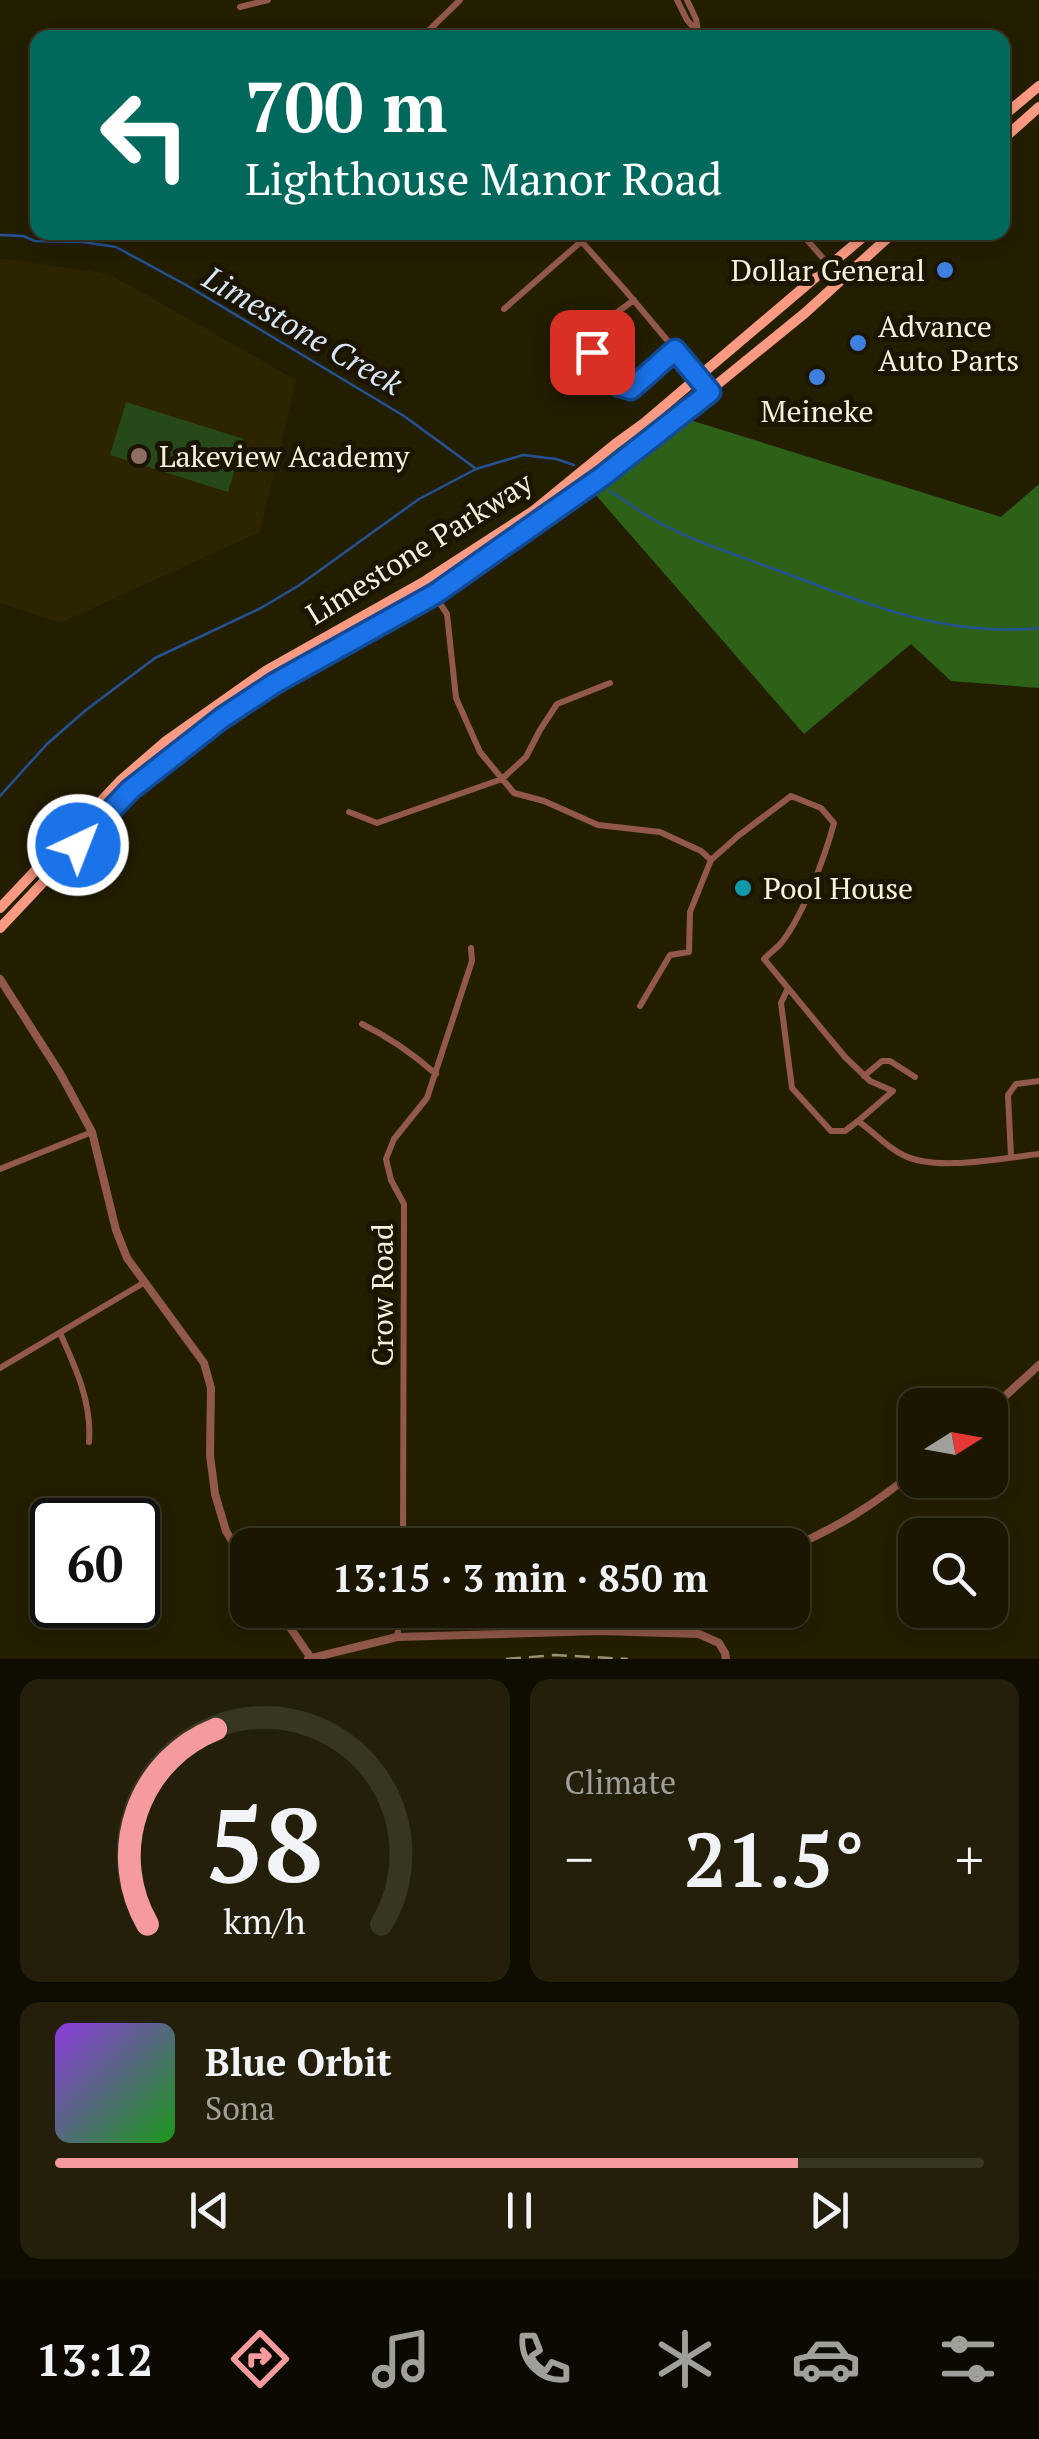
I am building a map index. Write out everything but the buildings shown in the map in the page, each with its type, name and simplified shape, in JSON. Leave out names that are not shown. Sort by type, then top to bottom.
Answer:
[{"type":"main road","points":[[1010,111],[1039,86]]},
{"type":"main road","points":[[1010,133],[1039,107]]},
{"type":"main road","name":"Limestone Parkway","points":[[3,903],[121,780],[166,741],[267,670],[425,580],[533,511],[860,240]]},
{"type":"main road","name":"Limestone Parkway","points":[[0,928],[130,790],[176,752],[275,683],[435,594],[603,476],[710,392],[885,240]]},
{"type":"main road","points":[[698,378],[710,392]]},
{"type":"street","points":[[240,7],[268,0]]},
{"type":"street","points":[[429,30],[460,0]]},
{"type":"street","points":[[678,0],[687,6],[687,20],[696,30]]},
{"type":"street","points":[[807,240],[830,266]]},
{"type":"street","points":[[504,309],[581,241],[698,378]]},
{"type":"street","points":[[634,300],[597,328],[589,344],[592,352],[620,386],[631,389],[675,350]]},
{"type":"street","points":[[425,580],[447,614],[456,698],[480,752],[514,793],[598,825],[660,832],[711,860]]},
{"type":"street","points":[[349,812],[377,823],[502,779],[526,757],[558,704],[610,683]]},
{"type":"street","points":[[640,1006],[670,955],[690,952],[690,912],[711,860],[790,796],[821,808],[834,823],[798,917],[764,959],[788,988],[845,1057],[870,1081],[893,1091],[844,1131],[831,1131],[792,1088],[781,1003],[788,988]]},
{"type":"street","name":"Crow Road","points":[[403,1528],[404,1204],[391,1180],[386,1159],[394,1139],[427,1098],[472,961],[472,948]]},
{"type":"street","points":[[0,979],[92,1132],[116,1230],[128,1258],[204,1363],[210,1388],[214,1494],[230,1538]]},
{"type":"street","points":[[362,1024],[390,1038],[436,1074]]},
{"type":"street","points":[[864,1076],[882,1061],[890,1061],[914,1077]]},
{"type":"street","points":[[1010,1157],[1008,1094],[1016,1084],[1039,1081]]},
{"type":"street","points":[[858,1121],[888,1147],[922,1162],[943,1164],[1039,1154]]},
{"type":"street","points":[[0,1168],[92,1132]]},
{"type":"street","points":[[0,1368],[144,1282]]},
{"type":"street","points":[[60,1332],[89,1410],[90,1442]]},
{"type":"street","points":[[1008,1393],[1039,1365]]},
{"type":"street","points":[[810,1538],[853,1518],[898,1485]]},
{"type":"street","points":[[289,1628],[309,1659],[398,1637],[600,1632],[698,1634],[719,1642],[726,1659]]},
{"type":"street","points":[[398,1637],[399,1628]]},
{"type":"street","points":[[600,1632],[601,1628]]},
{"type":"shaded area","name":"Lakeview Academy","points":[[0,258],[109,274],[296,380],[260,532],[60,623],[0,603]]},
{"type":"green space","points":[[126,402],[244,439],[228,492],[110,455]]},
{"type":"green space","points":[[661,411],[1001,517],[1039,484],[1039,688],[951,681],[911,644],[804,734],[581,478]]},
{"type":"waterway","name":"Limestone Creek","points":[[0,235],[30,239]]},
{"type":"waterway","name":"Limestone Creek","points":[[33,240],[116,247],[404,416],[475,468]]},
{"type":"waterway","points":[[0,796],[47,744],[155,658],[261,608],[298,586],[419,499],[476,469],[523,455],[574,465]]},
{"type":"waterway","name":"Limestone Creek","points":[[610,491],[681,533],[878,607],[972,628],[1039,628]]},
{"type":"railway","points":[[506,1659],[555,1655],[628,1659]]},
{"type":"place","name":"Dollar General","points":[[945,270]]},
{"type":"place","name":"Advance Auto Parts","points":[[858,343]]},
{"type":"place","name":"Meineke","points":[[817,377]]},
{"type":"place","name":"Lakeview Academy","points":[[139,456]]},
{"type":"place","name":"Pool House","points":[[743,888]]},
{"type":"route","points":[[78,845],[130,790],[222,718],[275,683],[435,594],[603,476],[710,392],[675,350],[631,389],[620,386],[592,352]]}]
